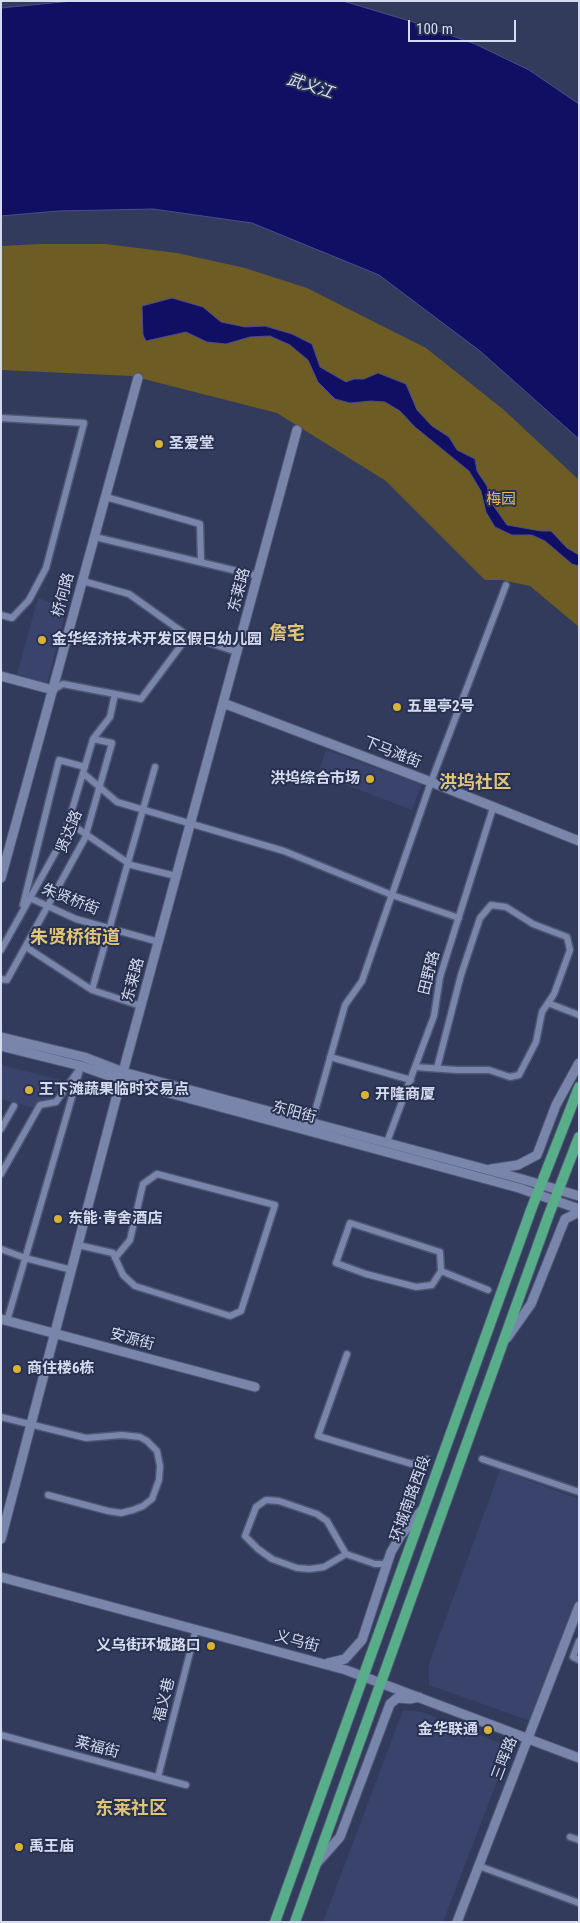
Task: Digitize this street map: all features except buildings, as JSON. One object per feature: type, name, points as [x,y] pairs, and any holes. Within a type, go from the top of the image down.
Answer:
[{"type":"main road","name":"环城南路西段","points":[[275,1922],[539,1190],[579,1088]]},
{"type":"main road","points":[[295,1922],[554,1200],[579,1137]]},
{"type":"street","name":"桥何路","points":[[1,878],[138,378]]},
{"type":"street","points":[[1,418],[84,423],[46,568],[29,600],[12,618],[1,615]]},
{"type":"street","name":"东莱路","points":[[1,1539],[122,1076],[297,430]]},
{"type":"street","points":[[106,496],[200,524],[201,562]]},
{"type":"street","points":[[95,537],[258,576]]},
{"type":"street","points":[[83,581],[129,594],[188,636],[237,652]]},
{"type":"street","points":[[312,1122],[345,1005],[362,981],[431,782],[506,585]]},
{"type":"street","points":[[1,676],[53,690],[63,684],[141,699],[188,636]]},
{"type":"street","points":[[1,950],[64,837],[93,739],[110,717],[115,694]]},
{"type":"street","name":"下马滩街","points":[[223,703],[431,782],[579,841]]},
{"type":"street","name":"贤达路","points":[[1,979],[7,980],[86,833],[112,743],[93,739]]},
{"type":"street","points":[[20,915],[59,760],[84,770],[99,787],[117,802],[284,852],[392,895],[459,918]]},
{"type":"street","points":[[92,990],[155,767]]},
{"type":"street","name":"田野路","points":[[387,1142],[434,1016],[440,977],[493,808]]},
{"type":"street","points":[[68,822],[131,865],[176,876]]},
{"type":"street","name":"朱贤桥街","points":[[30,898],[76,919],[159,942]]},
{"type":"street","points":[[415,1067],[436,1068],[489,1070],[510,1077],[519,1075],[536,1042],[542,1012],[554,994],[570,950],[568,937],[533,924],[506,907],[491,905],[480,918],[461,975],[436,1068]]},
{"type":"street","points":[[26,947],[92,990],[141,1006]]},
{"type":"street","points":[[548,1003],[579,1015]]},
{"type":"street","name":"东阳街","points":[[1,1037],[84,1057],[122,1076],[519,1188],[559,1190],[579,1196]]},
{"type":"street","name":"东阳街","points":[[1,1046],[312,1122],[488,1170],[539,1190],[554,1200],[579,1211]]},
{"type":"street","points":[[330,1057],[411,1080]]},
{"type":"street","points":[[488,1170],[518,1165],[537,1155],[556,1105],[579,1063]]},
{"type":"street","points":[[1,1174],[40,1105],[56,1102],[81,1066]]},
{"type":"street","points":[[4,1320],[81,1066]]},
{"type":"street","points":[[1,1129],[14,1106]]},
{"type":"street","points":[[78,1245],[113,1253],[115,1258],[123,1275],[134,1286],[230,1316],[242,1311],[275,1205],[157,1174],[143,1184],[130,1240],[115,1258]]},
{"type":"street","points":[[501,1347],[531,1304],[565,1219],[579,1211]]},
{"type":"street","points":[[350,1223],[440,1252],[441,1271],[432,1285],[416,1287],[366,1274],[336,1263],[350,1223]]},
{"type":"street","points":[[1,1248],[24,1258],[72,1270]]},
{"type":"street","points":[[441,1271],[488,1290]]},
{"type":"street","name":"安源街","points":[[4,1320],[255,1388]]},
{"type":"street","points":[[347,1354],[318,1436],[412,1464],[427,1458]]},
{"type":"street","points":[[1,1417],[86,1438],[122,1435],[140,1437],[157,1451],[160,1466],[159,1480],[152,1499],[133,1510],[120,1513],[108,1511],[48,1495]]},
{"type":"street","points":[[482,1459],[579,1492]]},
{"type":"street","points":[[346,1554],[324,1567],[297,1568],[272,1559],[245,1536],[256,1506],[266,1500],[279,1501],[317,1514],[327,1521],[346,1554],[375,1564],[384,1564],[390,1556]]},
{"type":"street","points":[[325,1664],[346,1659],[362,1640],[390,1556],[401,1535],[423,1509]]},
{"type":"street","name":"义乌街","points":[[1,1577],[325,1664],[381,1682],[579,1758]]},
{"type":"street","name":"三晖路","points":[[457,1922],[579,1606]]},
{"type":"street","name":"福义巷","points":[[158,1777],[196,1629]]},
{"type":"street","points":[[579,1641],[572,1657],[579,1660]]},
{"type":"street","points":[[315,1865],[340,1837],[390,1704],[397,1698],[410,1699],[420,1697]]},
{"type":"street","name":"莱福街","points":[[1,1735],[186,1785]]},
{"type":"street","points":[[570,1836],[579,1840]]},
{"type":"street","points":[[479,1866],[579,1903]]},
{"type":"shaded area","name":"金华经济技术开发区假日幼儿园","points":[[38,598],[67,607],[47,684],[17,674]]},
{"type":"shaded area","name":"洪坞综合市场","points":[[326,750],[422,784],[412,810],[318,774]]},
{"type":"shaded area","name":"王下滩蔬果临时交易点","points":[[1,1065],[61,1080],[53,1099],[41,1102],[34,1108],[1,1099]]},
{"type":"shaded area","points":[[500,1470],[579,1499],[579,1596],[533,1722],[429,1685],[429,1664]]},
{"type":"shaded area","points":[[403,1710],[422,1712],[502,1744],[508,1753],[443,1922],[323,1922]]},
{"type":"green space","name":"梅园","points":[[106,244],[177,253],[245,268],[307,288],[426,348],[504,410],[579,480],[579,627],[530,586],[502,580],[485,580],[386,481],[277,413],[132,376],[1,370],[1,246]]},
{"type":"water","name":"武义江","points":[[72,1],[343,1],[413,22],[475,44],[529,70],[579,104],[579,439],[480,351],[379,275],[252,223],[153,209],[58,211],[1,216],[1,8]]},
{"type":"water","points":[[172,298],[203,307],[221,322],[245,327],[265,326],[292,334],[312,344],[320,367],[346,382],[354,379],[364,379],[378,373],[406,384],[417,410],[432,426],[449,437],[457,450],[475,459],[477,471],[487,486],[490,501],[507,525],[551,531],[567,548],[579,555],[579,566],[572,564],[545,541],[532,535],[512,535],[495,527],[486,512],[481,491],[469,471],[415,427],[400,411],[385,402],[350,403],[335,399],[318,382],[308,360],[290,345],[270,336],[250,337],[226,344],[207,342],[186,332],[146,341],[143,335],[142,306]]},
{"type":"place","name":"圣爱堂","points":[[159,444]]},
{"type":"place","name":"金华经济技术开发区假日幼儿园","points":[[42,640]]},
{"type":"place","name":"五里亭2号","points":[[397,707]]},
{"type":"place","name":"洪坞综合市场","points":[[370,779]]},
{"type":"place","name":"王下滩蔬果临时交易点","points":[[29,1090]]},
{"type":"place","name":"开隆商厦","points":[[365,1095]]},
{"type":"place","name":"东能·青舍酒店","points":[[58,1219]]},
{"type":"place","name":"商住楼6栋","points":[[17,1369]]},
{"type":"place","name":"义乌街环城路口","points":[[211,1646]]},
{"type":"place","name":"金华联通","points":[[488,1730]]},
{"type":"place","name":"禹王庙","points":[[19,1847]]},
{"type":"district","name":"詹宅","points":[[287,634]]},
{"type":"district","name":"洪坞社区","points":[[475,783]]},
{"type":"district","name":"朱贤桥街道","points":[[75,938]]},
{"type":"district","name":"东莱社区","points":[[131,1809]]}]
